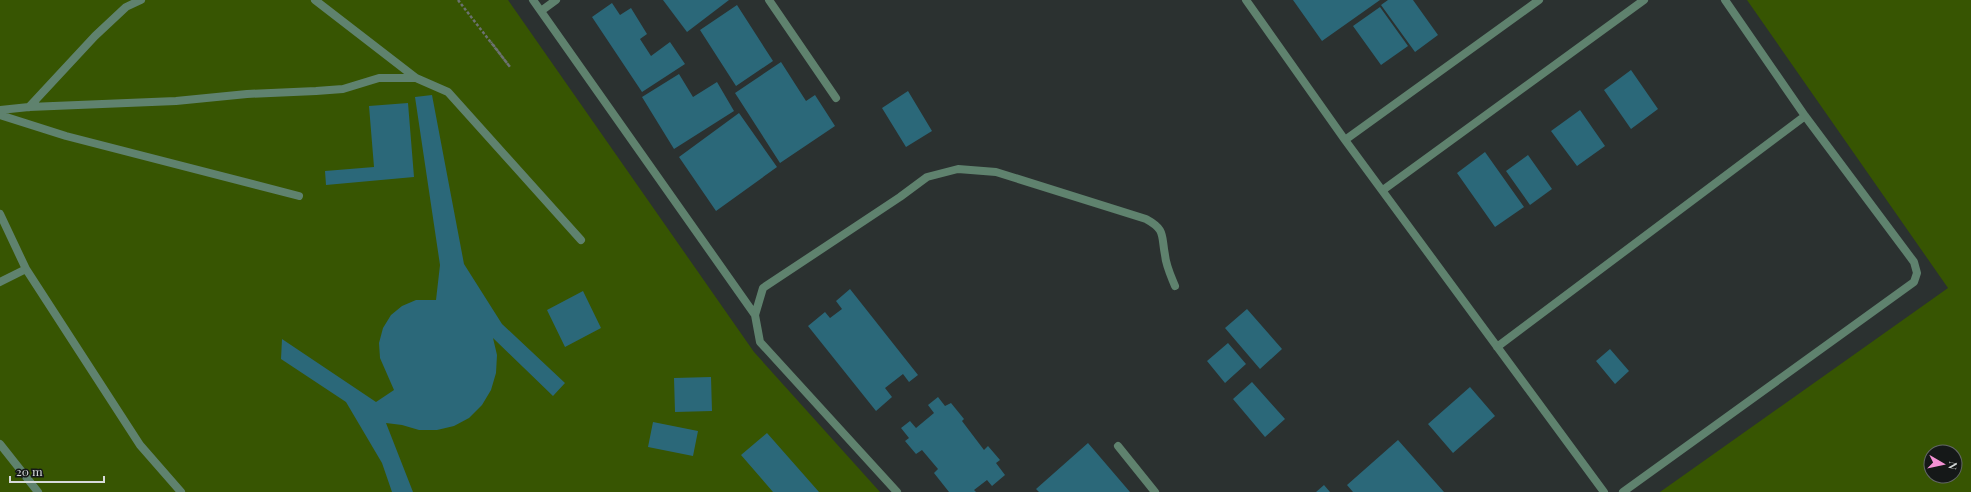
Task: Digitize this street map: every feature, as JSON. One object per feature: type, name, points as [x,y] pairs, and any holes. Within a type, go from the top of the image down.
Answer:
[{"type":"street","points":[[29,107],[95,36],[126,7],[142,0]]},
{"type":"street","points":[[316,0],[416,78],[448,92],[581,240]]},
{"type":"street","points":[[533,0],[754,316],[760,342],[897,492]]},
{"type":"street","points":[[540,11],[556,0]]},
{"type":"street","points":[[769,0],[836,98]]},
{"type":"street","points":[[1246,0],[1345,140],[1604,492]]},
{"type":"street","points":[[1345,140],[1539,0]]},
{"type":"street","points":[[1383,190],[1644,0]]},
{"type":"street","points":[[1624,492],[1914,282],[1917,273],[1914,262],[1805,116],[1725,0]]},
{"type":"street","points":[[0,110],[29,107],[176,101],[247,94],[343,89],[379,78],[416,78]]},
{"type":"street","points":[[0,115],[66,136],[299,196]]},
{"type":"street","points":[[1497,346],[1805,116]]},
{"type":"street","points":[[754,316],[762,288],[900,197],[927,176],[958,169],[996,172],[1146,219],[1156,225],[1163,234],[1165,256],[1175,286]]},
{"type":"street","points":[[0,214],[26,269],[140,445],[181,492]]},
{"type":"street","points":[[0,282],[26,269]]},
{"type":"street","points":[[0,444],[38,492]]},
{"type":"street","points":[[1118,446],[1155,492]]},
{"type":"path","points":[[458,0],[510,67]]},
{"type":"path","points":[[491,42],[500,54]]},
{"type":"green space","points":[[0,0],[508,0],[754,352],[880,492],[0,492]]},
{"type":"green space","points":[[1747,0],[1971,0],[1971,492],[1660,492],[1948,288]]},
{"type":"building","points":[[663,0],[729,0],[687,32]]},
{"type":"building","points":[[1293,0],[1380,0],[1322,41]]},
{"type":"building","points":[[1388,0],[1413,0],[1438,35],[1415,52],[1381,5]]},
{"type":"building","points":[[612,3],[620,15],[631,8],[647,34],[640,39],[651,56],[670,42],[685,64],[642,92],[592,17]]},
{"type":"building","points":[[737,5],[773,61],[736,86],[700,30]]},
{"type":"building","points":[[1380,7],[1408,46],[1381,65],[1353,26]]},
{"type":"building","points":[[781,62],[806,101],[815,95],[835,126],[780,163],[735,93]]},
{"type":"building","points":[[1631,70],[1658,109],[1631,129],[1604,90]]},
{"type":"building","points":[[679,74],[693,97],[717,82],[734,111],[674,149],[642,97]]},
{"type":"building","points":[[908,91],[932,131],[906,147],[882,108]]},
{"type":"building","points":[[432,95],[464,264],[502,324],[565,383],[553,396],[493,338],[497,355],[496,373],[491,390],[482,405],[469,418],[454,426],[437,430],[419,430],[402,425],[386,423],[413,492],[392,492],[382,463],[346,402],[281,359],[282,339],[376,402],[394,390],[380,358],[379,343],[383,328],[391,315],[402,306],[416,300],[436,300],[440,265],[415,97]]},
{"type":"building","points":[[408,103],[414,177],[326,185],[325,171],[374,167],[369,106]]},
{"type":"building","points":[[1580,110],[1605,146],[1577,166],[1551,131]]},
{"type":"building","points":[[739,113],[777,167],[716,211],[679,157]]},
{"type":"building","points":[[1485,152],[1524,207],[1495,227],[1457,173]]},
{"type":"building","points":[[1528,155],[1552,189],[1530,205],[1506,171]]},
{"type":"building","points":[[850,289],[918,375],[909,382],[903,374],[885,388],[892,397],[876,411],[808,326],[825,312],[830,318],[842,309],[836,301]]},
{"type":"building","points":[[583,291],[601,328],[565,347],[547,310]]},
{"type":"building","points":[[1247,309],[1282,349],[1260,369],[1225,328]]},
{"type":"building","points":[[1228,343],[1246,364],[1225,383],[1207,361]]},
{"type":"building","points":[[1610,349],[1629,371],[1615,384],[1596,361]]},
{"type":"building","points":[[711,377],[712,411],[675,412],[674,378]]},
{"type":"building","points":[[1252,382],[1285,419],[1265,437],[1233,399]]},
{"type":"building","points":[[1470,387],[1495,416],[1453,453],[1428,424]]},
{"type":"building","points":[[938,397],[945,406],[951,403],[964,419],[962,421],[984,450],[988,446],[1000,460],[996,463],[1005,475],[992,486],[987,480],[974,490],[976,492],[949,492],[934,473],[938,469],[922,450],[916,454],[905,441],[909,438],[901,428],[910,421],[916,428],[934,413],[928,405]]},
{"type":"building","points":[[653,422],[698,431],[693,456],[648,447]]},
{"type":"building","points":[[767,433],[819,492],[773,492],[741,455]]},
{"type":"building","points":[[1398,440],[1444,492],[1353,492],[1347,485]]},
{"type":"building","points":[[1088,443],[1130,492],[1039,492],[1036,489]]},
{"type":"building","points":[[1324,485],[1330,492],[1316,492]]}]
